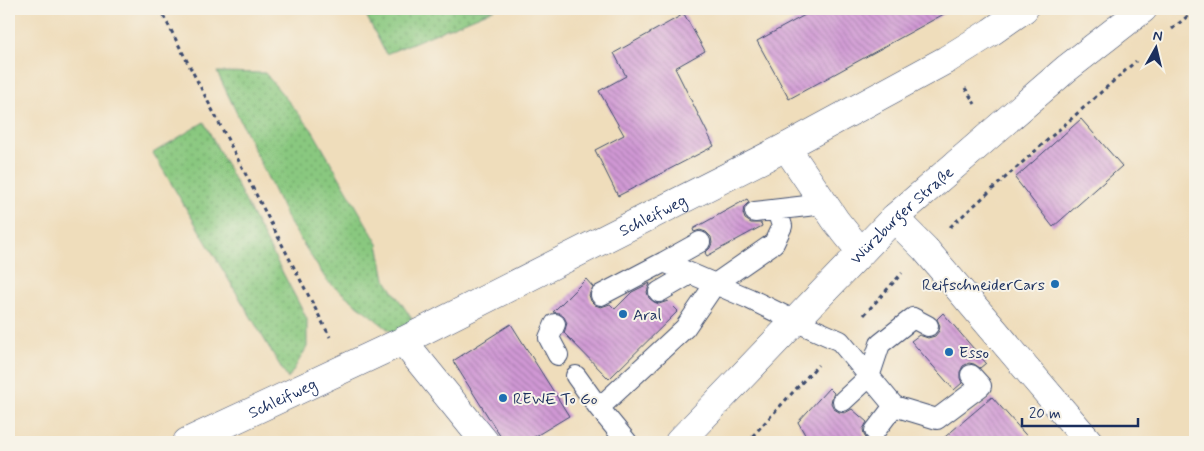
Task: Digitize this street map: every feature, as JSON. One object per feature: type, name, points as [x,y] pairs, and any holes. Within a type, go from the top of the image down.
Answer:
[{"type":"street","points":[[861,252],[824,204],[786,147],[946,60],[1024,9]]},
{"type":"street","name":"Würzburger Straße","points":[[679,442],[894,218],[1066,69],[1143,9]]},
{"type":"street","name":"Schleifweg","points":[[187,442],[403,341],[786,147]]},
{"type":"street","points":[[894,218],[925,248],[1090,442]]},
{"type":"street","points":[[403,341],[485,442]]},
{"type":"lane","points":[[755,212],[824,204]]},
{"type":"lane","points":[[599,408],[685,328],[715,284],[774,243],[782,226],[777,210]]},
{"type":"lane","points":[[601,295],[700,242]]},
{"type":"lane","points":[[664,262],[840,341],[894,406],[936,419],[981,386],[971,376]]},
{"type":"lane","points":[[659,292],[690,274]]},
{"type":"lane","points":[[843,401],[870,377],[880,344],[913,318],[928,326]]},
{"type":"lane","points":[[555,324],[549,338],[558,355]]},
{"type":"lane","points":[[576,376],[626,442]]},
{"type":"lane","points":[[875,431],[894,406]]},
{"type":"path","points":[[160,9],[346,367]]},
{"type":"path","points":[[1167,33],[1195,10]]},
{"type":"path","points":[[748,442],[925,248],[1138,59]]},
{"type":"green space","points":[[363,9],[495,9],[386,54]]},
{"type":"green space","points":[[217,72],[265,73],[312,130],[378,244],[385,279],[414,322],[394,334],[327,281],[288,220]]},
{"type":"green space","points":[[204,122],[307,319],[307,347],[288,379],[153,153]]},
{"type":"building","points":[[816,9],[953,9],[789,99],[757,41]]},
{"type":"building","points":[[684,14],[705,51],[675,68],[714,146],[618,196],[595,150],[624,135],[599,91],[626,76],[614,53]]},
{"type":"building","points":[[1081,119],[1122,166],[1053,227],[1015,178]]},
{"type":"building","points":[[747,199],[749,202],[744,207],[743,213],[745,219],[751,223],[761,223],[762,226],[707,256],[705,253],[712,243],[711,237],[706,232],[700,230],[694,232],[693,229]]},
{"type":"building","points":[[586,279],[593,287],[589,295],[595,305],[601,307],[610,304],[615,309],[632,292],[650,283],[647,292],[649,298],[659,304],[668,301],[678,311],[609,379],[564,333],[567,323],[564,317],[559,313],[553,312]]},
{"type":"building","name":"Esso","points":[[943,313],[986,363],[980,368],[969,363],[963,366],[960,372],[962,383],[954,390],[911,341],[919,335],[928,338],[935,336],[940,326],[937,319]]},
{"type":"building","points":[[511,324],[569,416],[526,442],[504,442],[453,361]]},
{"type":"building","points":[[829,388],[834,393],[831,403],[834,409],[845,413],[852,409],[867,422],[863,429],[864,435],[867,440],[872,442],[809,442],[798,422]]},
{"type":"building","points":[[992,397],[1032,442],[939,442]]},
{"type":"place","name":"ReifschneiderCars","points":[[1055,284]]},
{"type":"place","name":"Aral","points":[[623,314]]},
{"type":"place","name":"Esso","points":[[949,352]]},
{"type":"place","name":"REWE To Go","points":[[503,398]]}]
